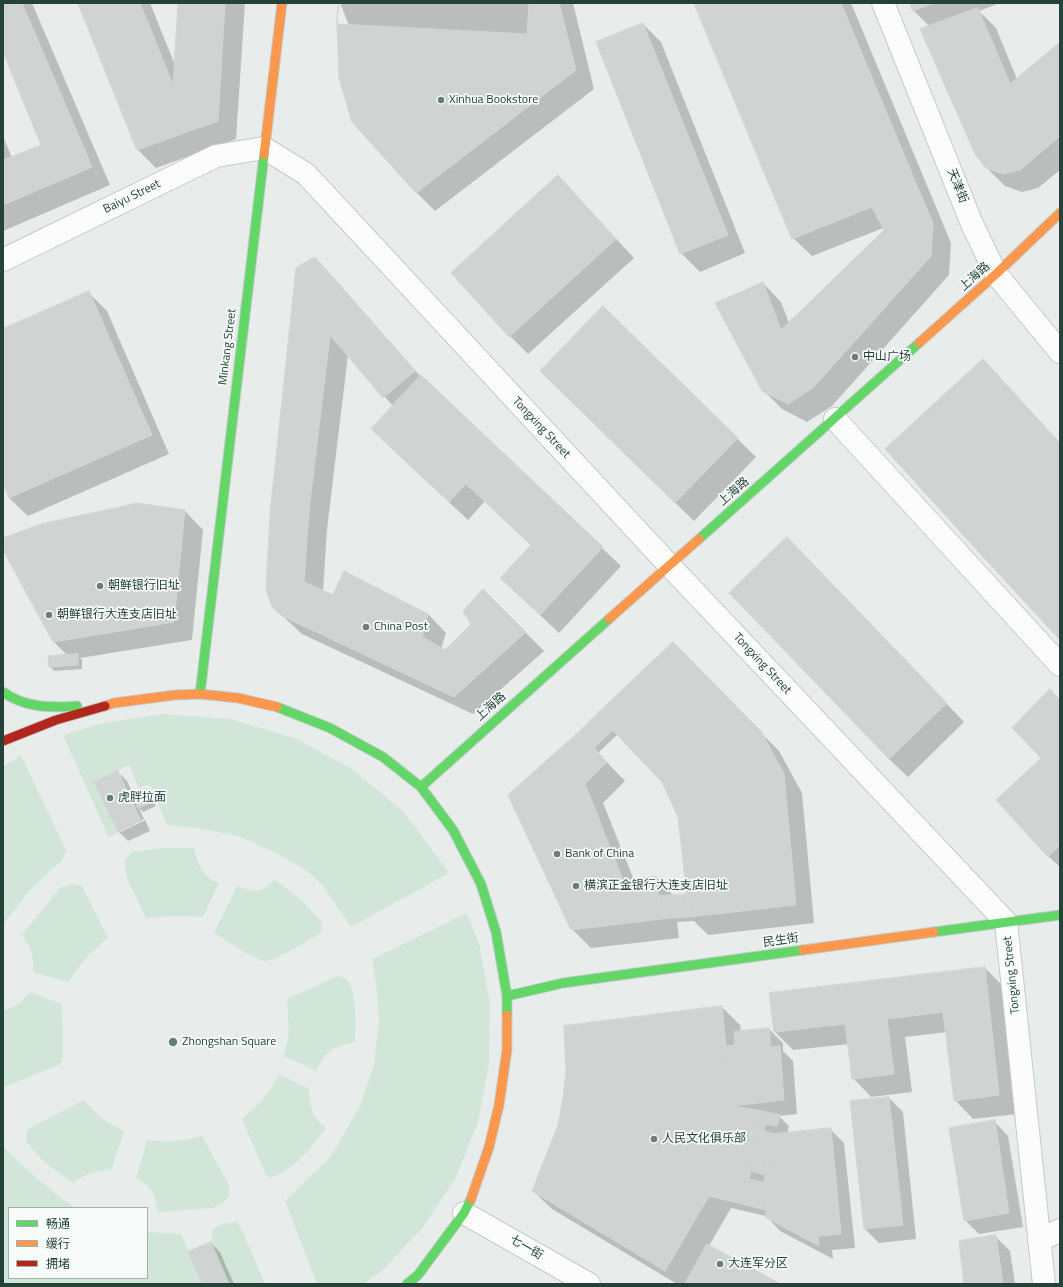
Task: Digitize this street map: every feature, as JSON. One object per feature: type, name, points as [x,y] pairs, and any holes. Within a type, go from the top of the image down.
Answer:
[{"type":"main road","name":"Minkang Street","points":[[200,694],[282,3]]},
{"type":"main road","name":"上海路","points":[[421,787],[835,419],[996,274],[1060,213]]},
{"type":"main road","points":[[3,692],[28,705],[60,707],[114,703],[175,695],[200,694],[238,698],[274,706],[330,728],[383,757],[421,787],[453,830],[481,884],[496,932],[507,996],[507,1050],[499,1105],[486,1155],[474,1192],[464,1213],[418,1275],[407,1284]]},
{"type":"main road","points":[[3,741],[56,720],[114,703]]},
{"type":"main road","name":"民生街","points":[[507,996],[563,983],[1060,915]]},
{"type":"street","name":"天津街","points":[[883,3],[972,224],[996,274],[1060,352]]},
{"type":"street","name":"Baiyu Street","points":[[3,260],[216,156],[264,148]]},
{"type":"street","name":"Tongxing Street","points":[[264,148],[306,174],[669,565],[1006,922],[1044,1284]]},
{"type":"street","points":[[835,419],[1060,665]]},
{"type":"street","name":"七一街","points":[[464,1213],[589,1284]]},
{"type":"street","points":[[1039,1241],[1060,1230]]},
{"type":"green space","points":[[162,714],[230,719],[297,739],[352,769],[405,813],[449,873],[351,927],[321,883],[301,867],[272,851],[238,836],[197,828],[167,825],[150,784],[139,788],[129,765],[94,782],[118,832],[109,838],[63,735],[99,724]]},
{"type":"green space","points":[[21,755],[66,850],[63,859],[28,892],[3,925],[3,767]]},
{"type":"green space","points":[[162,848],[194,848],[199,865],[208,877],[219,883],[203,917],[174,916],[146,918],[127,879],[124,861],[132,852]]},
{"type":"green space","points":[[274,879],[300,899],[322,922],[321,933],[285,953],[266,961],[248,954],[214,933],[237,886],[248,890],[257,890],[266,887]]},
{"type":"green space","points":[[72,884],[82,886],[108,938],[86,958],[69,982],[33,972],[31,952],[22,935],[60,888]]},
{"type":"green space","points":[[467,913],[480,947],[490,1005],[489,1064],[478,1122],[456,1177],[424,1226],[384,1269],[364,1284],[317,1284],[285,1201],[331,1156],[360,1106],[374,1065],[379,1021],[376,983],[372,959]]},
{"type":"green space","points":[[338,976],[349,982],[353,994],[355,1011],[355,1042],[331,1050],[316,1071],[284,1056],[289,1032],[287,999]]},
{"type":"green space","points":[[30,992],[62,1004],[63,1056],[61,1063],[3,1086],[3,1011],[18,1004]]},
{"type":"green space","points":[[279,1074],[309,1089],[312,1111],[317,1119],[326,1128],[301,1158],[287,1170],[270,1178],[265,1173],[242,1119],[263,1099]]},
{"type":"green space","points":[[84,1100],[102,1118],[124,1131],[111,1170],[91,1173],[73,1183],[42,1160],[27,1143],[26,1134],[30,1128]]},
{"type":"green space","points":[[202,1136],[229,1185],[229,1196],[223,1203],[213,1208],[158,1212],[153,1192],[147,1185],[136,1178],[147,1140],[175,1141]]},
{"type":"green space","points":[[3,1148],[6,1149],[48,1188],[74,1207],[8,1207],[8,1279],[148,1279],[148,1232],[181,1234],[202,1284],[3,1284]]},
{"type":"green space","points":[[237,1222],[242,1230],[265,1284],[229,1284],[211,1242],[213,1229],[222,1224]]},
{"type":"building","points":[[3,3],[22,3],[92,167],[3,205],[3,160],[41,145],[3,52]]},
{"type":"building","points":[[78,3],[140,3],[173,85],[178,3],[225,3],[218,121],[137,150]]},
{"type":"building","name":"Xinhua Bookstore","points":[[339,3],[559,3],[576,70],[416,193],[352,122],[339,78],[337,24]]},
{"type":"building","points":[[339,3],[529,3],[527,34],[337,24]]},
{"type":"building","points":[[694,3],[841,3],[917,186],[872,207],[792,239]]},
{"type":"building","points":[[910,3],[934,3],[913,11]]},
{"type":"building","points":[[978,8],[1010,84],[1060,42],[1060,136],[1020,170],[1003,174],[986,168],[976,156],[920,29]]},
{"type":"building","points":[[643,23],[728,235],[680,254],[596,42]]},
{"type":"building","points":[[558,175],[616,239],[509,337],[451,273]]},
{"type":"building","points":[[917,186],[933,223],[931,256],[813,388],[788,404],[762,391],[715,303],[763,282],[781,330],[884,230],[872,207]]},
{"type":"building","points":[[315,257],[415,371],[383,398],[330,335],[309,510],[271,504],[296,268]]},
{"type":"building","points":[[89,291],[152,435],[9,498],[3,485],[3,329]]},
{"type":"building","points":[[603,306],[738,438],[675,503],[540,371]]},
{"type":"building","points":[[983,359],[1060,443],[1060,490],[985,559],[885,449]]},
{"type":"building","points":[[421,375],[603,547],[540,615],[500,578],[531,545],[466,484],[449,502],[371,429]]},
{"type":"building","points":[[1060,490],[1060,640],[985,559]]},
{"type":"building","name":"朝鲜银行旧址","points":[[138,503],[185,510],[174,622],[53,642],[3,550],[3,538],[41,524]]},
{"type":"building","points":[[271,504],[309,510],[304,582],[333,595],[344,571],[428,614],[422,637],[445,650],[471,624],[463,611],[483,589],[526,632],[454,697],[282,616],[272,607],[266,590]]},
{"type":"building","points":[[787,537],[947,703],[889,759],[729,593]]},
{"type":"building","points":[[673,642],[761,731],[784,774],[796,905],[689,917],[678,817],[662,782],[597,714]]},
{"type":"building","points":[[78,654],[78,665],[49,667],[48,656]]},
{"type":"building","points":[[1050,689],[1060,700],[1060,845],[1048,857],[996,800],[1041,758],[1012,728]]},
{"type":"building","points":[[597,714],[613,730],[594,748],[579,732]]},
{"type":"building","points":[[579,732],[607,762],[585,784],[623,880],[656,876],[661,919],[571,930],[508,795]]},
{"type":"building","points":[[118,771],[141,821],[118,832],[94,782]]},
{"type":"building","points":[[146,789],[152,802],[138,808],[132,796]]},
{"type":"building","points":[[687,894],[689,917],[661,919],[659,896]]},
{"type":"building","points":[[985,967],[999,1095],[954,1101],[943,1012],[887,1019],[894,1074],[852,1079],[845,1024],[774,1032],[769,993]]},
{"type":"building","name":"人民文化俱乐部","points":[[722,1006],[732,1106],[762,1111],[745,1190],[716,1184],[665,1271],[532,1191],[558,1125],[566,1070],[564,1026]]},
{"type":"building","points":[[769,1028],[771,1047],[780,1046],[784,1100],[732,1106],[726,1046],[735,1045],[734,1032]]},
{"type":"building","points":[[889,1097],[903,1225],[864,1229],[850,1101]]},
{"type":"building","points":[[762,1111],[780,1115],[777,1126],[765,1124],[764,1131],[775,1134],[765,1175],[751,1171],[749,1179],[772,1184],[766,1210],[709,1196],[716,1184],[745,1190]]},
{"type":"building","points":[[995,1120],[1009,1213],[964,1221],[949,1128]]},
{"type":"building","points":[[831,1128],[841,1234],[818,1236],[819,1246],[765,1217],[772,1184],[764,1182],[775,1134]]},
{"type":"building","points":[[996,1235],[1003,1284],[964,1284],[959,1241]]},
{"type":"building","points":[[211,1242],[229,1284],[202,1284],[188,1252]]},
{"type":"building","name":"大连军分区","points":[[707,1244],[781,1284],[685,1284]]},
{"type":"traffic: fast","points":[[200,694],[264,155]]},
{"type":"traffic: fast","points":[[699,539],[919,343]]},
{"type":"traffic: fast","points":[[421,787],[609,619]]},
{"type":"traffic: fast","points":[[3,692],[20,701],[38,706],[77,706]]},
{"type":"traffic: fast","points":[[277,707],[330,728],[383,757],[421,787],[453,830],[481,884],[496,932],[507,996],[507,1015]]},
{"type":"traffic: fast","points":[[934,932],[1060,915]]},
{"type":"traffic: fast","points":[[507,996],[563,983],[803,950]]},
{"type":"traffic: fast","points":[[407,1284],[418,1275],[464,1213],[471,1199]]},
{"type":"traffic: slow","points":[[264,155],[282,3]]},
{"type":"traffic: slow","points":[[919,343],[996,274],[1060,213]]},
{"type":"traffic: slow","points":[[609,619],[699,539]]},
{"type":"traffic: slow","points":[[105,706],[114,703],[175,695],[200,694],[238,698],[277,707]]},
{"type":"traffic: slow","points":[[803,950],[934,932]]},
{"type":"traffic: slow","points":[[471,1199],[489,1147],[499,1105],[507,1050],[507,1015]]},
{"type":"traffic: jam","points":[[3,741],[56,720],[105,706]]},
{"type":"place","name":"Xinhua Bookstore","points":[[441,100]]},
{"type":"place","name":"中山广场","points":[[855,357]]},
{"type":"place","name":"朝鲜银行旧址","points":[[100,586]]},
{"type":"place","name":"朝鲜银行大连支店旧址","points":[[49,615]]},
{"type":"place","name":"China Post","points":[[366,627]]},
{"type":"place","name":"虎胖拉面","points":[[110,798]]},
{"type":"place","name":"Bank of China","points":[[557,854]]},
{"type":"place","name":"横滨正金银行大连支店旧址","points":[[576,886]]},
{"type":"place","name":"Zhongshan Square","points":[[173,1042]]},
{"type":"place","name":"人民文化俱乐部","points":[[654,1139]]},
{"type":"place","name":"大连军分区","points":[[720,1264]]}]
